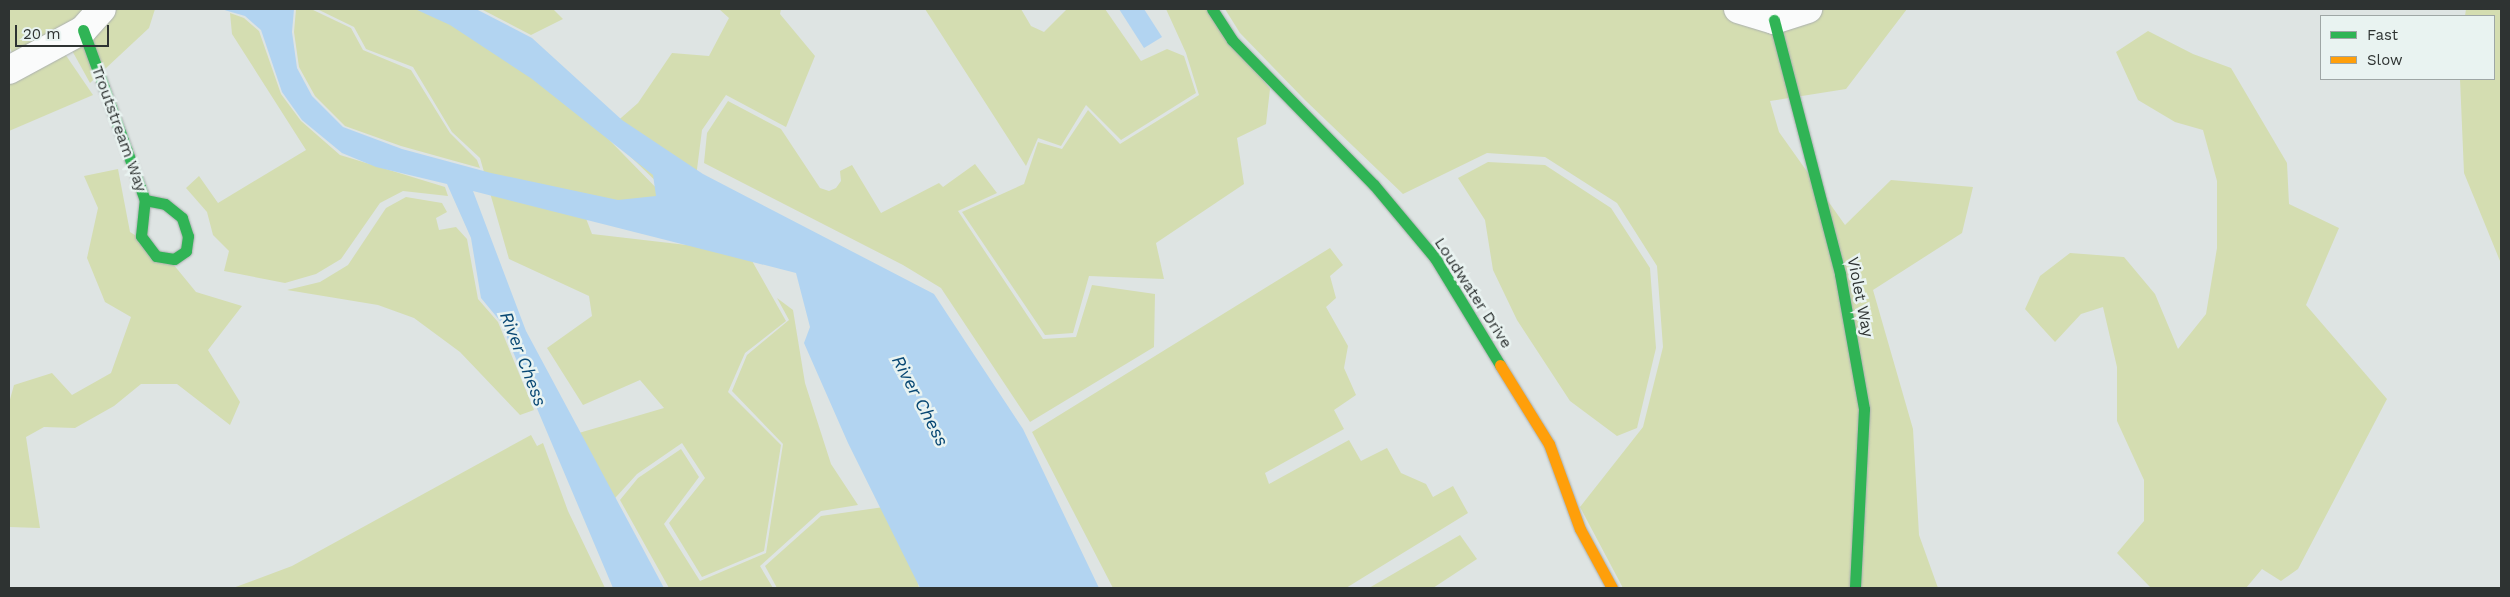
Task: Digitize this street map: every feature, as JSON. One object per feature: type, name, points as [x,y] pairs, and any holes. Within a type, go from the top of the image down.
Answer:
[{"type":"street","points":[[9,70],[84,30],[102,9]]},
{"type":"street","name":"Loudwater Drive","points":[[1212,9],[1232,40],[1374,185],[1435,258],[1549,444],[1580,529],[1612,588]]},
{"type":"street","points":[[1738,9],[1774,20],[1808,9]]},
{"type":"street","name":"Violet Way","points":[[1774,20],[1840,274],[1864,409],[1855,588]]},
{"type":"street","name":"Troutstream Way","points":[[84,30],[146,200],[141,236],[156,256],[174,258],[186,251],[188,236],[182,218],[165,204],[146,200]]},
{"type":"green space","points":[[9,9],[155,9],[149,28],[90,83],[59,27],[12,53],[9,45]]},
{"type":"green space","points":[[296,9],[311,9],[351,28],[363,50],[411,70],[450,133],[477,160],[480,168],[401,146],[345,126],[315,96],[299,67],[294,32]]},
{"type":"green space","points":[[317,9],[428,9],[579,109],[669,201],[580,203],[592,234],[747,252],[786,321],[745,353],[728,392],[781,445],[764,551],[702,577],[669,523],[705,478],[682,443],[637,474],[606,508],[572,435],[664,408],[640,380],[583,405],[547,348],[592,316],[589,296],[509,259],[480,158],[452,132],[413,67],[366,49],[354,27]]},
{"type":"green space","points":[[481,9],[553,9],[563,19],[531,35]]},
{"type":"green space","points":[[719,9],[781,9],[780,14],[815,56],[786,127],[726,95],[702,130],[695,185],[665,190],[605,132],[638,103],[672,53],[709,56],[729,18]]},
{"type":"green space","points":[[925,9],[1021,9],[1031,26],[1044,32],[1067,9],[1105,9],[1141,61],[1167,49],[1184,56],[1196,93],[1121,140],[1086,105],[1061,146],[1038,138],[1026,166]]},
{"type":"green space","points":[[1166,9],[1207,9],[1270,89],[1266,124],[1237,138],[1244,184],[1156,243],[1164,279],[1089,276],[1073,333],[1045,335],[962,212],[1024,184],[1038,142],[1062,149],[1088,110],[1120,144],[1199,95],[1186,53]]},
{"type":"green space","points":[[1225,9],[1907,9],[1846,89],[1770,101],[1779,132],[1845,225],[1891,180],[1973,187],[1962,233],[1873,290],[1913,429],[1919,535],[1938,588],[1623,588],[1580,507],[1643,427],[1663,347],[1657,266],[1617,203],[1545,157],[1487,153],[1403,194],[1305,100],[1240,33]]},
{"type":"green space","points":[[2466,9],[2501,9],[2500,261],[2464,173],[2460,80],[2495,80],[2495,15],[2465,15]]},
{"type":"green space","points":[[230,13],[244,18],[259,31],[281,94],[301,121],[340,155],[445,187],[448,196],[403,191],[380,203],[341,259],[316,274],[285,283],[224,271],[229,251],[213,235],[207,212],[186,188],[199,176],[218,203],[306,150],[232,34]]},
{"type":"green space","points":[[2148,31],[2193,54],[2231,68],[2287,163],[2289,204],[2339,228],[2306,305],[2387,399],[2298,569],[2281,581],[2262,569],[2246,588],[2151,588],[2117,553],[2144,521],[2144,480],[2117,421],[2117,367],[2103,307],[2081,314],[2055,342],[2025,309],[2040,276],[2070,253],[2124,257],[2155,294],[2178,349],[2206,314],[2217,248],[2217,181],[2203,130],[2175,122],[2138,100],[2116,52]]},
{"type":"green space","points":[[65,54],[93,95],[9,131],[9,82]]},
{"type":"green space","points":[[728,101],[781,129],[820,188],[829,191],[836,188],[841,181],[840,171],[852,165],[881,213],[939,183],[943,187],[975,164],[997,193],[958,211],[1043,339],[1076,337],[1092,285],[1155,294],[1154,347],[1030,422],[941,288],[903,265],[704,163],[707,133]]},
{"type":"green space","points":[[1488,162],[1545,165],[1611,208],[1650,268],[1656,348],[1637,428],[1617,436],[1570,401],[1517,320],[1493,270],[1485,220],[1458,178]]},
{"type":"green space","points":[[118,169],[130,232],[164,253],[196,292],[242,306],[208,350],[240,402],[230,425],[177,384],[141,384],[114,406],[75,428],[44,427],[26,437],[40,528],[9,527],[9,403],[14,385],[52,373],[72,395],[111,373],[131,317],[105,302],[87,258],[98,208],[84,176]]},
{"type":"green space","points":[[406,197],[442,203],[447,212],[436,218],[439,230],[456,227],[467,239],[478,299],[498,322],[534,410],[520,415],[460,352],[414,318],[378,305],[287,290],[320,282],[348,265],[386,208]]},
{"type":"green space","points":[[1330,248],[1343,265],[1330,276],[1336,298],[1326,307],[1348,346],[1344,368],[1356,395],[1334,410],[1344,429],[1265,473],[1269,484],[1349,440],[1361,461],[1387,448],[1401,473],[1426,484],[1433,497],[1453,486],[1468,513],[1346,588],[1113,588],[1032,432]]},
{"type":"green space","points":[[777,298],[793,310],[805,383],[831,464],[858,505],[821,511],[760,566],[773,588],[669,588],[620,500],[638,478],[681,449],[699,477],[664,524],[700,581],[766,553],[783,444],[732,391],[747,355],[789,320]]},
{"type":"green space","points":[[531,435],[537,446],[543,443],[568,511],[605,588],[233,588],[292,566]]},
{"type":"green space","points":[[898,505],[919,588],[777,588],[765,566],[821,516]]},
{"type":"green space","points":[[1460,535],[1477,559],[1433,588],[1369,588]]},
{"type":"water","name":"River Chess","points":[[221,9],[294,9],[292,32],[297,68],[312,96],[343,127],[402,149],[491,173],[618,200],[656,196],[653,175],[532,79],[450,25],[415,9],[476,9],[532,38],[622,120],[703,174],[934,294],[1023,429],[1099,588],[920,588],[848,443],[804,343],[810,327],[796,273],[473,191],[526,331],[664,588],[613,588],[500,321],[481,298],[471,238],[447,184],[376,167],[342,153],[302,120],[282,92],[261,30],[245,16]]},
{"type":"water","points":[[1119,9],[1144,9],[1162,37],[1144,48]]},
{"type":"traffic: fast","points":[[1212,9],[1232,40],[1374,185],[1435,258],[1500,365]]},
{"type":"traffic: fast","points":[[1774,20],[1840,274],[1864,409],[1855,588]]},
{"type":"traffic: fast","points":[[83,30],[145,200],[165,204],[182,218],[188,236],[186,251],[174,259],[156,256],[141,236],[145,200]]},
{"type":"traffic: slow","points":[[1500,365],[1549,444],[1580,529],[1612,588]]}]
